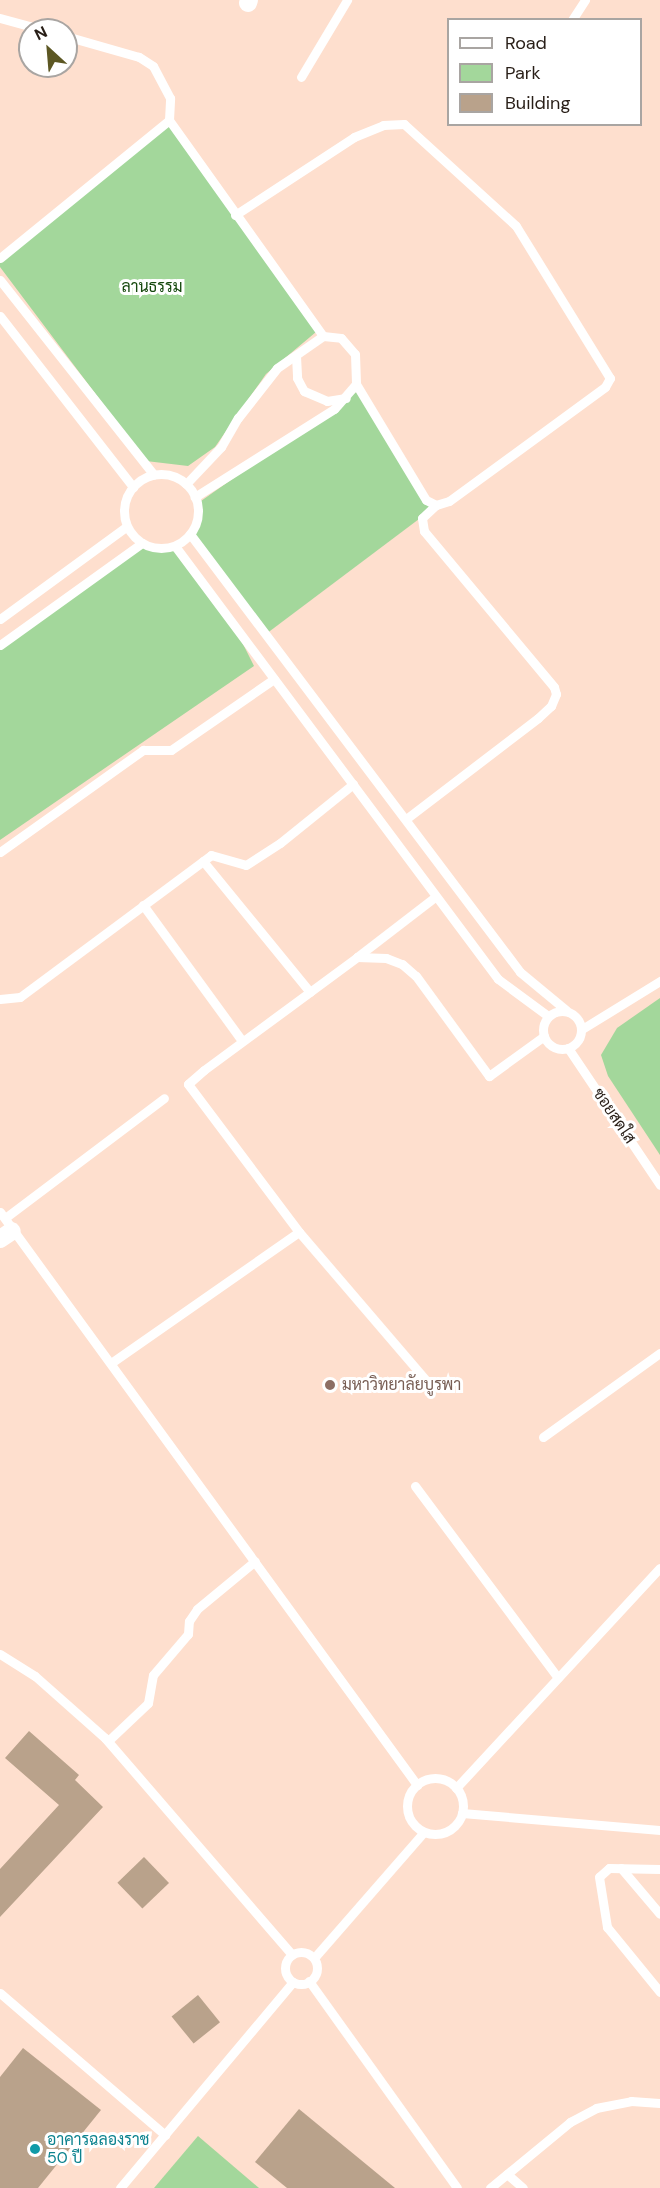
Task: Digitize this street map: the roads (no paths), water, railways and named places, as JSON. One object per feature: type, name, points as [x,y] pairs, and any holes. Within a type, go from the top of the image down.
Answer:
[{"type":"lane","points":[[301,77],[347,0]]},
{"type":"lane","points":[[573,18],[585,0]]},
{"type":"lane","points":[[0,18],[18,23]]},
{"type":"lane","points":[[78,39],[139,57],[153,66],[170,98],[169,120],[235,216],[323,336]]},
{"type":"lane","points":[[0,258],[169,120]]},
{"type":"lane","points":[[235,216],[354,137],[383,125],[404,124],[516,226],[610,378],[605,387],[467,488],[436,505],[422,518],[424,531],[554,687],[556,694],[551,705],[538,718],[405,819]]},
{"type":"lane","points":[[0,280],[154,475]]},
{"type":"lane","points":[[0,316],[133,487]]},
{"type":"lane","points":[[186,484],[221,447],[238,418],[277,368],[323,336],[341,338],[355,354],[356,384],[426,500],[436,505]]},
{"type":"lane","points":[[296,356],[297,378],[304,391],[327,400],[346,398]]},
{"type":"lane","points":[[195,497],[346,398],[356,384]]},
{"type":"lane","points":[[165,474],[186,484],[195,497],[198,517],[190,534],[175,546],[153,548],[142,543],[127,526],[124,506],[133,487],[154,475],[165,474]]},
{"type":"lane","points":[[0,619],[127,526]]},
{"type":"lane","points":[[190,534],[520,972],[577,1017],[582,1029]]},
{"type":"lane","points":[[0,645],[142,543]]},
{"type":"lane","points":[[175,546],[498,979],[548,1016]]},
{"type":"lane","points":[[0,852],[143,750],[171,750],[274,679]]},
{"type":"lane","points":[[0,999],[20,997],[211,855],[246,865],[280,843],[352,784]]},
{"type":"lane","points":[[203,861],[310,992]]},
{"type":"lane","points":[[426,1380],[300,1232],[188,1084],[435,897]]},
{"type":"lane","points":[[143,905],[242,1041]]},
{"type":"lane","points":[[357,957],[386,958],[402,964],[416,976],[489,1076],[544,1036],[548,1016]]},
{"type":"lane","points":[[568,1048],[578,1041],[582,1029],[660,981]]},
{"type":"lane","points":[[548,1016],[566,1010]]},
{"type":"lane","name":"ซอยสดใส","points":[[544,1036],[556,1048],[568,1048],[660,1185]]},
{"type":"lane","points":[[164,1098],[4,1225],[111,1364],[417,1785]]},
{"type":"lane","points":[[111,1364],[300,1232]]},
{"type":"lane","points":[[543,1437],[660,1353]]},
{"type":"lane","points":[[415,1486],[558,1678]]},
{"type":"lane","points":[[108,1741],[148,1703],[153,1675],[188,1634],[189,1621],[197,1610],[255,1561]]},
{"type":"lane","points":[[456,1788],[660,1568]]},
{"type":"lane","points":[[0,1654],[35,1676],[108,1741],[292,1954]]},
{"type":"lane","points":[[120,2188],[293,1982],[309,1981],[316,1972],[314,1958],[424,1832],[446,1832],[455,1827],[462,1814],[462,1798],[456,1788],[442,1779],[417,1785],[407,1802],[408,1812],[424,1832]]},
{"type":"lane","points":[[462,1814],[660,1830]]},
{"type":"lane","points":[[660,1869],[609,1868],[599,1876],[607,1927],[660,1992]]},
{"type":"lane","points":[[621,1868],[660,1914]]},
{"type":"lane","points":[[292,1954],[304,1952],[314,1958]]},
{"type":"lane","points":[[292,1954],[285,1968],[293,1982]]},
{"type":"lane","points":[[309,1981],[457,2188]]},
{"type":"lane","points":[[0,1992],[165,2135]]},
{"type":"lane","points":[[490,2188],[570,2122],[596,2108],[632,2101],[660,2103]]},
{"type":"lane","points":[[507,2174],[523,2188]]},
{"type":"place","name":"มหาวิทยาลัยบูรพา","points":[[330,1385]]},
{"type":"place","name":"อาคารฉลองราช 50 ปี","points":[[35,2149]]},
{"type":"park label","name":"ลานธรรม","points":[[152,287]]}]
